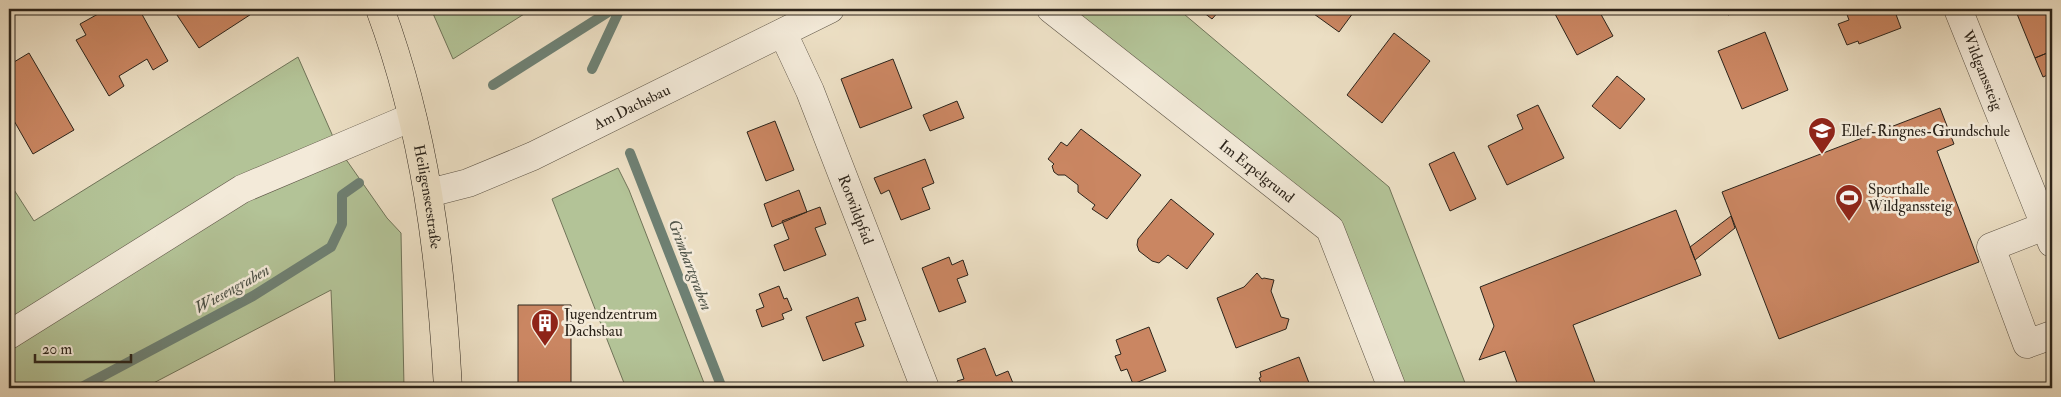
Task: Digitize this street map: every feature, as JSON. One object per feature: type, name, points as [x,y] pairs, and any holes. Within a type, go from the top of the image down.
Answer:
[{"type":"main road","name":"Heiligenseestraße","points":[[380,9],[390,36],[421,150],[429,193],[440,280],[448,388]]},
{"type":"street","name":"Am Dachsbau","points":[[429,193],[468,183],[534,156],[830,9]]},
{"type":"street","name":"Im Erpelgrund","points":[[1051,9],[1330,229],[1392,388]]},
{"type":"street","name":"Wildganssteig","points":[[1958,9],[2049,234]]},
{"type":"street","name":"Rotwildpfad","points":[[783,33],[810,91],[925,388]]},
{"type":"street","points":[[9,335],[242,190],[412,117]]},
{"type":"street","points":[[2049,234],[1991,247],[2028,344],[2052,335]]},
{"type":"green space","points":[[431,9],[532,9],[453,59]]},
{"type":"green space","points":[[1070,9],[1178,9],[1389,187],[1467,388],[1403,388],[1356,267]]},
{"type":"green space","points":[[298,57],[338,148],[387,218],[401,233],[404,388],[335,388],[331,290],[144,388],[9,388],[9,182],[34,221]]},
{"type":"green space","points":[[618,168],[629,190],[706,388],[626,388],[552,199]]},
{"type":"building","points":[[107,9],[125,9],[127,11],[139,9],[168,61],[153,70],[147,59],[119,76],[124,86],[109,96],[76,40],[86,35],[80,24]]},
{"type":"building","points":[[173,9],[259,9],[199,48]]},
{"type":"building","points":[[1199,9],[1221,9],[1212,19]]},
{"type":"building","points":[[1307,9],[1356,9],[1339,32]]},
{"type":"building","points":[[1566,9],[1598,9],[1613,36],[1577,55],[1555,14]]},
{"type":"building","points":[[1726,9],[1744,9],[1728,15]]},
{"type":"building","points":[[1845,9],[1894,9],[1901,28],[1859,44],[1858,41],[1847,45],[1838,24],[1849,20]]},
{"type":"building","points":[[2015,9],[2052,9],[2052,51],[2035,58]]},
{"type":"building","points":[[1765,32],[1788,90],[1742,109],[1718,51]]},
{"type":"building","points":[[1394,33],[1430,61],[1382,123],[1347,95]]},
{"type":"building","points":[[2052,51],[2052,73],[2043,77],[2035,58]]},
{"type":"building","points":[[29,53],[74,130],[33,154],[9,112],[9,65]]},
{"type":"building","points":[[893,59],[912,108],[860,128],[841,79]]},
{"type":"building","points":[[1617,76],[1645,99],[1620,129],[1592,106]]},
{"type":"building","points":[[957,101],[964,118],[930,131],[923,115]]},
{"type":"building","points":[[1538,105],[1564,158],[1507,185],[1488,146],[1523,129],[1517,115]]},
{"type":"building","name":"Sporthalle Wildganssteig","points":[[1940,108],[1954,144],[1937,151],[1979,262],[1779,339],[1722,192]]},
{"type":"building","points":[[775,121],[794,170],[766,181],[747,132]]},
{"type":"building","points":[[1081,129],[1141,175],[1107,219],[1092,209],[1095,205],[1078,192],[1078,185],[1065,175],[1058,175],[1054,172],[1052,166],[1054,164],[1048,159],[1061,142],[1067,146]]},
{"type":"building","points":[[1454,152],[1476,199],[1450,211],[1429,164]]},
{"type":"building","points":[[925,159],[934,183],[922,188],[930,209],[901,220],[889,190],[881,194],[874,178]]},
{"type":"building","points":[[799,190],[807,212],[772,227],[764,204]]},
{"type":"building","points":[[1171,199],[1214,234],[1187,269],[1168,255],[1159,263],[1152,261],[1139,251],[1137,245],[1138,239]]},
{"type":"building","points":[[820,207],[826,224],[815,228],[826,255],[784,271],[774,245],[789,239],[782,221]]},
{"type":"building","points":[[1676,210],[1701,275],[1573,325],[1597,388],[1519,388],[1505,351],[1479,360],[1494,326],[1480,287]]},
{"type":"building","points":[[1731,216],[1735,228],[1695,260],[1690,247]]},
{"type":"building","points":[[949,257],[952,265],[963,260],[968,275],[957,279],[966,302],[939,312],[922,268]]},
{"type":"building","points":[[1257,273],[1262,279],[1274,280],[1271,291],[1281,317],[1289,319],[1286,329],[1236,348],[1217,298],[1244,287]]},
{"type":"building","points":[[779,286],[784,299],[787,298],[792,310],[782,314],[784,319],[762,327],[756,310],[764,307],[759,294]]},
{"type":"building","points":[[858,297],[866,320],[855,323],[864,346],[823,361],[806,317]]},
{"type":"building","name":"Jugendzentrum Dachsbau","points":[[518,305],[571,305],[571,388],[518,388]]},
{"type":"building","points":[[1149,327],[1166,371],[1133,384],[1127,369],[1121,371],[1115,356],[1121,354],[1116,340]]},
{"type":"building","points":[[985,348],[996,376],[1008,371],[1015,388],[960,388],[957,381],[964,379],[957,359]]},
{"type":"building","points":[[1299,357],[1311,388],[1263,388],[1259,378],[1261,377],[1260,372]]},
{"type":"waterway","name":"Wiesengraben","points":[[493,85],[613,9]]},
{"type":"waterway","name":"Grimbartgraben","points":[[592,69],[620,9]]},
{"type":"waterway","name":"Grimbartgraben","points":[[630,153],[722,388]]},
{"type":"waterway","name":"Wiesengraben","points":[[80,388],[253,296],[331,247],[342,224],[342,195],[359,183]]},
{"type":"place","name":"Ellef-Ringnes-Grundschule","points":[[1822,155]]},
{"type":"place","name":"Sporthalle Wildganssteig","points":[[1849,222]]},
{"type":"place","name":"Jugendzentrum Dachsbau","points":[[545,347]]}]
